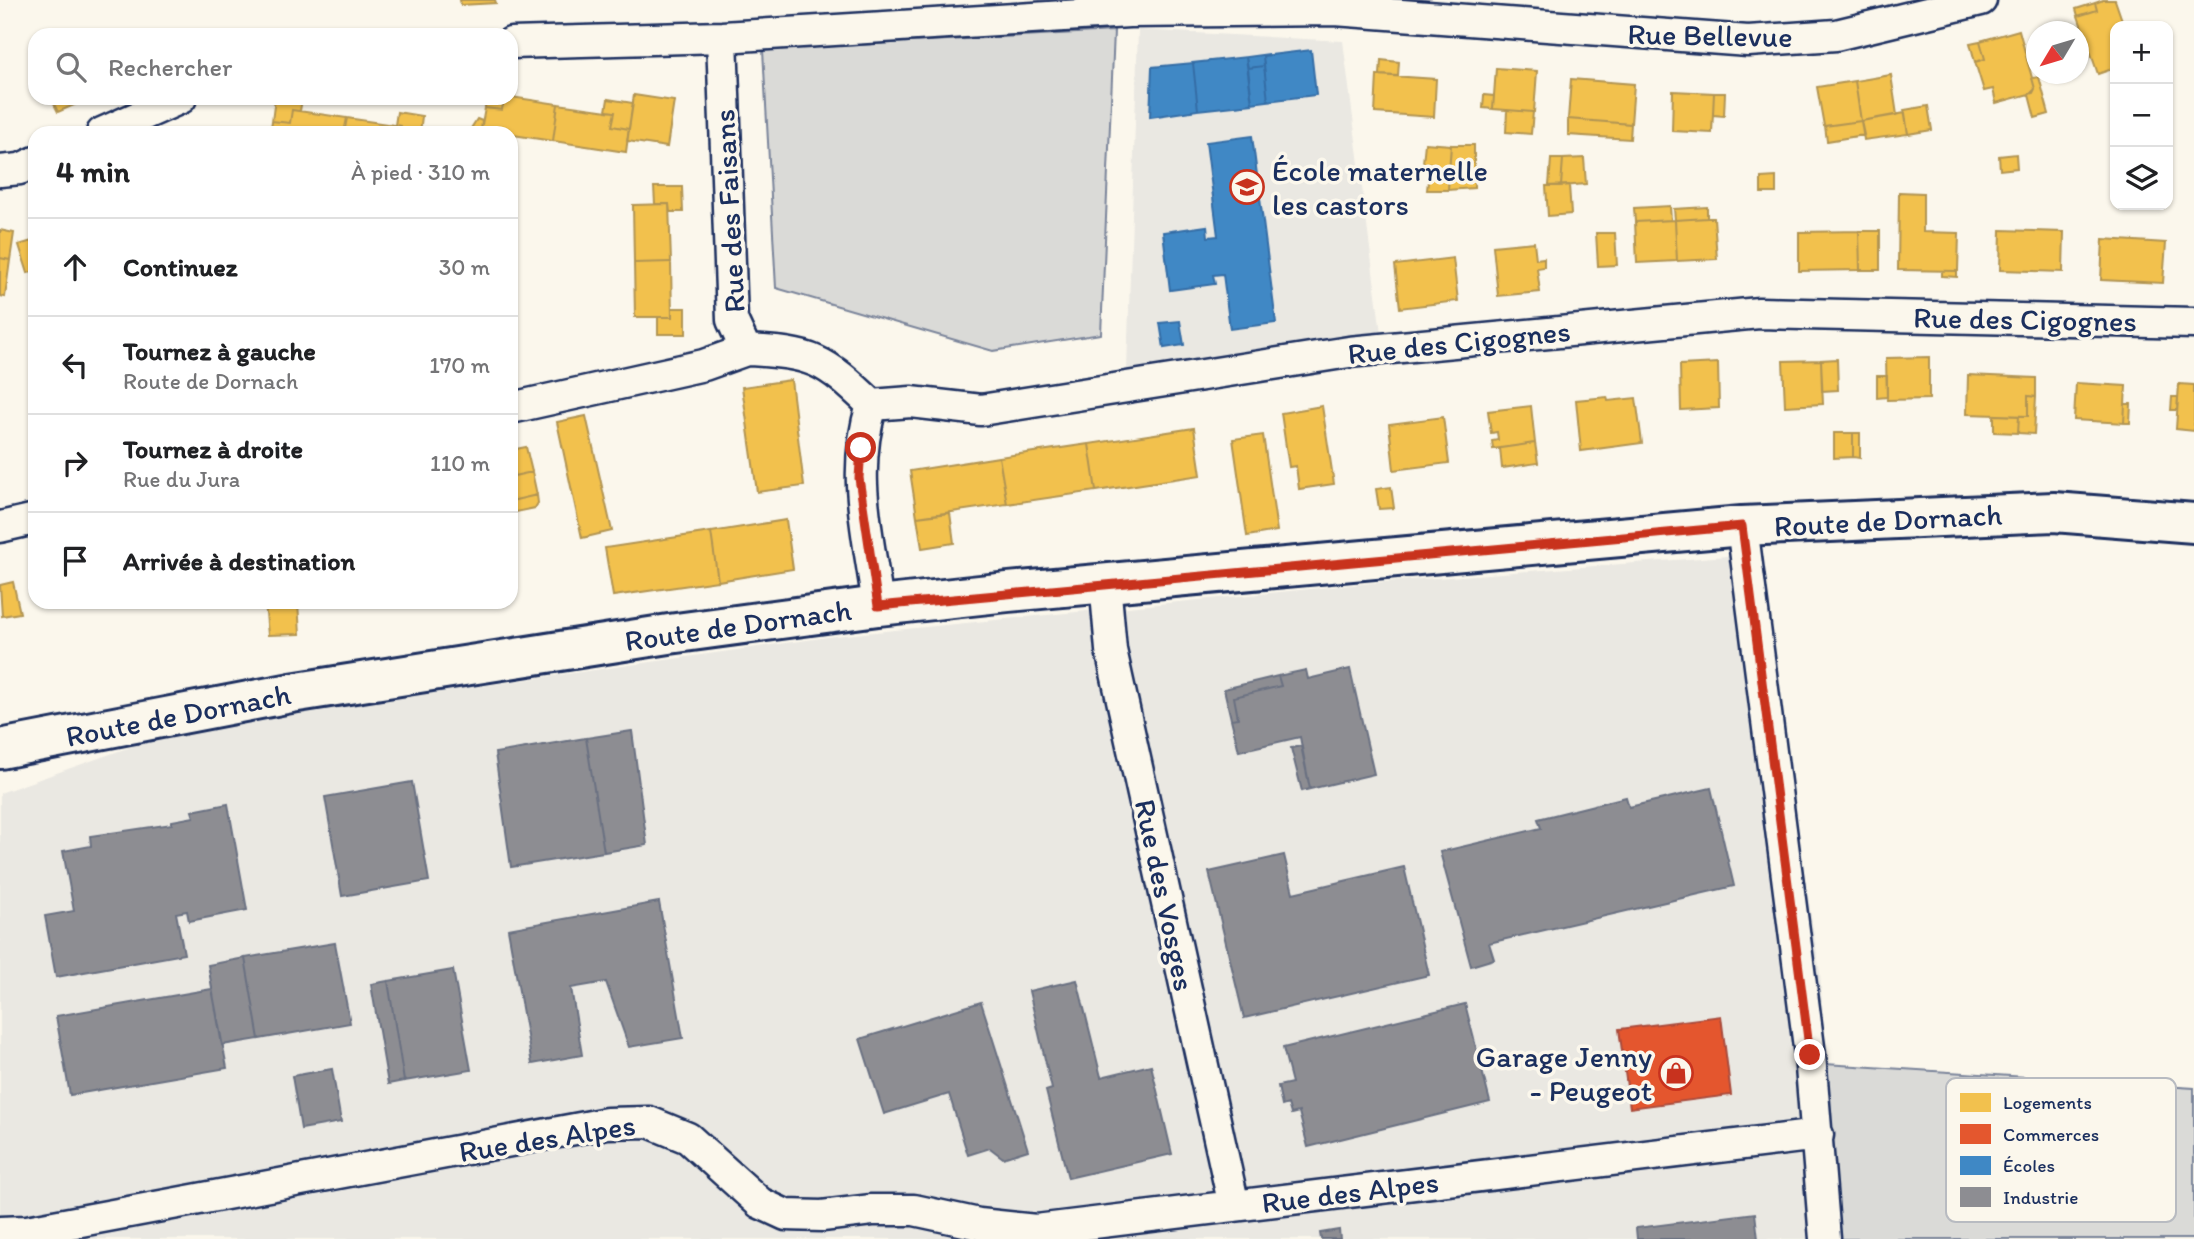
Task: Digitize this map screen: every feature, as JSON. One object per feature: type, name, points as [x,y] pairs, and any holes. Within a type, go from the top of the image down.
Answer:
[{"type":"main road","name":"Route de Dornach","points":[[0,749],[291,693],[669,634],[878,606],[1105,582],[1742,526],[2054,512],[2194,523]]},
{"type":"street","name":"Rue Bellevue","points":[[518,43],[722,37],[1129,12],[1335,10],[1748,41],[1836,34],[1981,0]]},
{"type":"street","name":"Rue des Faisans","points":[[518,406],[704,365],[746,350],[732,320],[722,37]]},
{"type":"street","points":[[118,126],[165,105]]},
{"type":"street","points":[[0,171],[28,165]]},
{"type":"street","name":"Rue des Cigognes","points":[[872,405],[911,402],[981,410],[1349,352],[1759,313],[2194,324]]},
{"type":"street","points":[[746,350],[778,351],[815,358],[841,376],[872,405],[863,432],[859,478],[878,606]]},
{"type":"street","points":[[0,527],[28,521]]},
{"type":"street","points":[[1742,526],[1818,1135],[1825,1239]]},
{"type":"street","name":"Rue des Vosges","points":[[1105,582],[1111,650],[1234,1206]]},
{"type":"street","name":"Rue des Alpes","points":[[0,1232],[27,1231],[607,1123],[649,1122],[688,1138],[760,1203],[786,1215],[821,1216],[872,1210],[914,1210],[979,1224],[1036,1230],[1818,1135]]},
{"type":"shaded area","name":"École maternelle les castors","points":[[1138,30],[1343,41],[1381,333],[1127,370]]},
{"type":"shaded area","points":[[1114,31],[1101,334],[993,351],[776,288],[763,50]]},
{"type":"shaded area","points":[[1754,554],[1820,973],[1838,1239],[0,1239],[0,793],[184,728],[835,636],[1370,583]]},
{"type":"shaded area","points":[[1825,1064],[2040,1078],[1946,1078],[1946,1222],[2176,1222],[2176,1087],[2194,1088],[2194,1239],[1838,1239]]},
{"type":"building: Logements","points":[[460,0],[495,0],[496,3],[461,5]]},
{"type":"building: Logements","points":[[2115,0],[2122,21],[2110,21],[2110,70],[2098,74],[2089,48],[2089,21],[2080,21],[2078,16],[2097,10],[2095,3]]},
{"type":"building: Logements","points":[[2095,3],[2097,10],[2078,16],[2076,9]]},
{"type":"building: Logements","points":[[2019,30],[2026,56],[2026,84],[2034,84],[2033,93],[1996,103],[1993,89],[1984,91],[1975,62],[1985,59],[1980,41]]},
{"type":"building: Logements","points":[[1980,41],[1985,59],[1975,62],[1970,43]]},
{"type":"building: Logements","points":[[1381,60],[1399,62],[1398,76],[1380,75]]},
{"type":"building: Logements","points":[[1496,68],[1537,71],[1534,112],[1493,109]]},
{"type":"building: Logements","points":[[1377,75],[1436,79],[1434,117],[1375,113]]},
{"type":"building: Logements","points":[[1891,75],[1897,115],[1861,121],[1855,81]]},
{"type":"building: Logements","points":[[1571,79],[1634,84],[1631,124],[1568,119]]},
{"type":"building: Logements","points":[[1855,81],[1861,121],[1824,126],[1817,87]]},
{"type":"building: Logements","points":[[2034,84],[2041,84],[2049,114],[2035,118],[2029,95],[2035,89]]},
{"type":"building: Logements","points":[[1673,91],[1714,93],[1712,133],[1672,131]]},
{"type":"building: Logements","points":[[1714,93],[1725,93],[1724,116],[1713,115]]},
{"type":"building: Logements","points":[[634,95],[674,101],[667,147],[627,141]]},
{"type":"building: Logements","points":[[1484,95],[1494,96],[1493,109],[1483,108]]},
{"type":"building: Logements","points":[[518,98],[558,104],[553,141],[518,136],[518,126],[482,126],[485,108],[502,110],[503,105],[518,105]]},
{"type":"building: Logements","points":[[608,99],[633,103],[629,129],[612,126],[615,112],[606,111]]},
{"type":"building: Logements","points":[[558,104],[615,112],[612,126],[629,129],[626,152],[553,141]]},
{"type":"building: Logements","points":[[54,105],[74,105],[58,112]]},
{"type":"building: Logements","points":[[274,105],[301,105],[300,111],[292,110],[290,123],[272,121]]},
{"type":"building: Logements","points":[[485,105],[503,105],[502,110],[485,108]]},
{"type":"building: Logements","points":[[1928,106],[1932,130],[1908,134],[1904,110]]},
{"type":"building: Logements","points":[[292,110],[347,118],[345,126],[271,126],[272,121],[290,123]]},
{"type":"building: Logements","points":[[1507,110],[1533,112],[1531,134],[1506,132]]},
{"type":"building: Logements","points":[[397,112],[422,116],[421,126],[395,125]]},
{"type":"building: Logements","points":[[1905,113],[1908,134],[1864,140],[1861,121]]},
{"type":"building: Logements","points":[[347,118],[401,126],[345,126]]},
{"type":"building: Logements","points":[[477,119],[482,121],[481,126],[472,126]]},
{"type":"building: Logements","points":[[1568,119],[1631,124],[1630,139],[1568,135]]},
{"type":"building: Logements","points":[[1861,121],[1864,135],[1827,141],[1825,126]]},
{"type":"building: Logements","points":[[1425,143],[1451,145],[1448,190],[1427,190],[1430,163],[1423,163]]},
{"type":"building: Logements","points":[[1451,145],[1474,145],[1474,171],[1449,171]]},
{"type":"building: Logements","points":[[2016,154],[2017,168],[2000,170],[1999,156]]},
{"type":"building: Logements","points":[[1584,158],[1586,184],[1561,186],[1563,159]]},
{"type":"building: Logements","points":[[1551,159],[1563,159],[1561,186],[1549,186]]},
{"type":"building: Logements","points":[[1449,171],[1474,171],[1474,188],[1448,190]]},
{"type":"building: Logements","points":[[1776,177],[1776,193],[1761,193],[1761,178]]},
{"type":"building: Logements","points":[[1569,185],[1571,214],[1548,216],[1546,186]]},
{"type":"building: Logements","points":[[654,187],[682,187],[683,212],[670,212],[669,204],[655,204]]},
{"type":"building: Logements","points":[[1899,192],[1923,193],[1923,232],[1959,233],[1958,271],[1898,270]]},
{"type":"building: Logements","points":[[669,204],[671,262],[634,263],[633,205]]},
{"type":"building: Logements","points":[[1670,206],[1671,220],[1635,222],[1634,208]]},
{"type":"building: Logements","points":[[1707,207],[1707,218],[1675,220],[1674,209]]},
{"type":"building: Logements","points":[[1714,218],[1717,259],[1677,261],[1675,220]]},
{"type":"building: Logements","points":[[1675,220],[1677,261],[1637,263],[1635,222]]},
{"type":"building: Logements","points":[[0,230],[14,233],[10,260],[0,258]]},
{"type":"building: Logements","points":[[2001,230],[2064,232],[2063,272],[2000,270]]},
{"type":"building: Logements","points":[[1859,231],[1880,231],[1880,270],[1860,270]]},
{"type":"building: Logements","points":[[1859,231],[1860,270],[1799,271],[1799,232]]},
{"type":"building: Logements","points":[[1596,233],[1615,233],[1617,265],[1598,266]]},
{"type":"building: Logements","points":[[2103,239],[2166,243],[2163,283],[2101,280]]},
{"type":"building: Logements","points":[[28,242],[28,273],[19,245]]},
{"type":"building: Logements","points":[[1534,242],[1536,259],[1544,258],[1544,267],[1537,268],[1540,292],[1498,296],[1493,246]]},
{"type":"building: Logements","points":[[0,258],[10,260],[5,297],[0,296]]},
{"type":"building: Logements","points":[[1453,258],[1458,301],[1400,308],[1395,265]]},
{"type":"building: Logements","points":[[671,262],[672,317],[635,317],[634,263]]},
{"type":"building: Logements","points":[[1942,271],[1957,271],[1957,277],[1942,276]]},
{"type":"building: Logements","points":[[672,308],[686,308],[686,334],[658,334],[658,317],[672,317]]},
{"type":"building: Logements","points":[[1929,357],[1929,399],[1887,400],[1886,358]]},
{"type":"building: Logements","points":[[1837,359],[1838,390],[1822,391],[1821,360]]},
{"type":"building: Logements","points":[[1821,360],[1823,404],[1785,406],[1783,361]]},
{"type":"building: Logements","points":[[1718,363],[1719,408],[1681,410],[1680,365]]},
{"type":"building: Logements","points":[[1968,375],[2036,378],[2036,397],[2028,396],[2028,416],[1967,414]]},
{"type":"building: Logements","points":[[1877,376],[1887,376],[1887,397],[1877,398]]},
{"type":"building: Logements","points":[[791,380],[804,486],[757,492],[742,387]]},
{"type":"building: Logements","points":[[2076,383],[2126,386],[2124,423],[2074,420]]},
{"type":"building: Logements","points":[[2179,384],[2194,385],[2194,431],[2176,429]]},
{"type":"building: Logements","points":[[2028,396],[2036,397],[2034,434],[2018,433],[2019,416],[2028,416]]},
{"type":"building: Logements","points":[[1607,397],[1608,401],[1636,398],[1642,443],[1581,451],[1576,400]]},
{"type":"building: Logements","points":[[2172,397],[2178,397],[2177,410],[2171,410]]},
{"type":"building: Logements","points":[[2125,404],[2131,404],[2130,423],[2124,423]]},
{"type":"building: Logements","points":[[1322,406],[1334,484],[1299,489],[1296,466],[1289,467],[1281,413]]},
{"type":"building: Logements","points":[[1531,406],[1535,443],[1493,449],[1492,441],[1498,440],[1497,432],[1491,433],[1488,411]]},
{"type":"building: Logements","points":[[1994,415],[2019,416],[2018,433],[1994,432]]},
{"type":"building: Logements","points":[[586,416],[612,531],[582,538],[557,422]]},
{"type":"building: Logements","points":[[1443,417],[1449,463],[1394,470],[1389,424]]},
{"type":"building: Logements","points":[[1194,428],[1201,475],[1096,491],[1089,444]]},
{"type":"building: Logements","points":[[1834,433],[1853,433],[1853,457],[1834,458]]},
{"type":"building: Logements","points":[[1853,433],[1860,433],[1860,458],[1853,457]]},
{"type":"building: Logements","points":[[1263,435],[1277,531],[1247,536],[1233,439]]},
{"type":"building: Logements","points":[[1535,443],[1538,463],[1502,468],[1500,448]]},
{"type":"building: Logements","points":[[1089,444],[1096,491],[1007,504],[999,457]]},
{"type":"building: Logements","points":[[526,447],[532,472],[518,475],[518,449]]},
{"type":"building: Logements","points":[[999,457],[1007,504],[917,517],[910,471]]},
{"type":"building: Logements","points":[[532,472],[537,495],[518,499],[518,475]]},
{"type":"building: Logements","points":[[1391,487],[1394,508],[1379,509],[1376,489]]},
{"type":"building: Logements","points":[[537,495],[538,503],[535,508],[518,512],[518,499]]},
{"type":"building: Logements","points":[[950,513],[954,543],[922,548],[917,517]]},
{"type":"building: Logements","points":[[786,520],[793,569],[718,581],[711,532]]},
{"type":"building: Logements","points":[[711,532],[718,581],[613,596],[605,548]]},
{"type":"building: Logements","points":[[13,582],[20,613],[2,616],[0,585]]},
{"type":"building: Logements","points":[[266,609],[298,609],[300,634],[268,635]]},
{"type":"building: Commerces","name":"Garage Jenny - Peugeot","points":[[1721,1016],[1731,1095],[1630,1108],[1619,1029]]},
{"type":"building: Écoles","points":[[1311,50],[1316,95],[1268,101],[1263,56]]},
{"type":"building: Écoles","points":[[1269,54],[1263,56],[1264,66],[1248,68],[1246,57]]},
{"type":"building: Écoles","points":[[1246,57],[1252,104],[1198,110],[1193,63]]},
{"type":"building: Écoles","points":[[1193,63],[1198,110],[1150,117],[1152,67]]},
{"type":"building: Écoles","points":[[1264,66],[1268,101],[1252,103],[1248,68]]},
{"type":"building: Écoles","points":[[1252,136],[1276,323],[1230,329],[1223,274],[1213,275],[1215,284],[1170,290],[1163,232],[1207,226],[1208,237],[1218,236],[1206,142]]},
{"type":"building: Écoles","points":[[1180,321],[1184,345],[1164,348],[1160,323]]},
{"type":"building: Industrie","points":[[1350,669],[1374,774],[1310,789],[1300,737],[1239,751],[1231,719],[1238,718],[1234,697],[1281,686],[1278,676],[1306,670],[1308,679]]},
{"type":"building: Industrie","points":[[1278,676],[1281,686],[1234,697],[1238,718],[1231,719],[1224,689]]},
{"type":"building: Industrie","points":[[632,731],[647,845],[604,852],[586,738]]},
{"type":"building: Industrie","points":[[586,738],[604,852],[511,867],[495,753]]},
{"type":"building: Industrie","points":[[1301,746],[1310,789],[1302,791],[1291,748]]},
{"type":"building: Industrie","points":[[412,782],[429,881],[342,896],[325,797]]},
{"type":"building: Industrie","points":[[1711,788],[1734,886],[1489,943],[1494,959],[1471,966],[1440,852],[1541,828],[1538,819],[1626,797],[1629,807]]},
{"type":"building: Industrie","points":[[228,804],[247,910],[189,921],[187,911],[176,913],[184,954],[56,977],[45,916],[74,911],[63,851],[91,846],[90,836],[172,824],[172,821],[194,817],[192,811]]},
{"type":"building: Industrie","points":[[1284,855],[1293,893],[1404,867],[1429,975],[1244,1018],[1209,872]]},
{"type":"building: Industrie","points":[[659,902],[683,1038],[629,1047],[606,982],[571,988],[582,1055],[532,1064],[508,929]]},
{"type":"building: Industrie","points":[[335,943],[350,1023],[259,1039],[245,958]]},
{"type":"building: Industrie","points":[[245,958],[259,1039],[222,1045],[208,965]]},
{"type":"building: Industrie","points":[[453,970],[471,1070],[404,1081],[388,981]]},
{"type":"building: Industrie","points":[[1077,980],[1101,1077],[1151,1065],[1172,1154],[1068,1178],[1046,1091],[1052,1089],[1029,991]]},
{"type":"building: Industrie","points":[[388,981],[404,1081],[388,1084],[371,984]]},
{"type":"building: Industrie","points":[[212,989],[227,1068],[70,1095],[56,1016]]},
{"type":"building: Industrie","points":[[981,1002],[1028,1150],[1003,1158],[990,1148],[968,1155],[949,1094],[884,1114],[860,1039]]},
{"type":"building: Industrie","points":[[1465,1004],[1490,1102],[1308,1147],[1299,1112],[1291,1114],[1288,1104],[1282,1106],[1278,1086],[1292,1083],[1283,1048]]},
{"type":"building: Industrie","points":[[332,1069],[341,1122],[301,1129],[292,1076]]},
{"type":"building: Industrie","points":[[1755,1213],[1758,1239],[1637,1239],[1636,1228]]},
{"type":"building: Industrie","points":[[1339,1230],[1340,1239],[1321,1239],[1320,1233]]},
{"type":"place","name":"École maternelle les castors","points":[[1247,187]]},
{"type":"place","name":"Garage Jenny - Peugeot","points":[[1676,1073]]},
{"type":"route","points":[[861,448],[859,478],[878,606],[1105,582],[1742,526],[1810,1055]]}]
